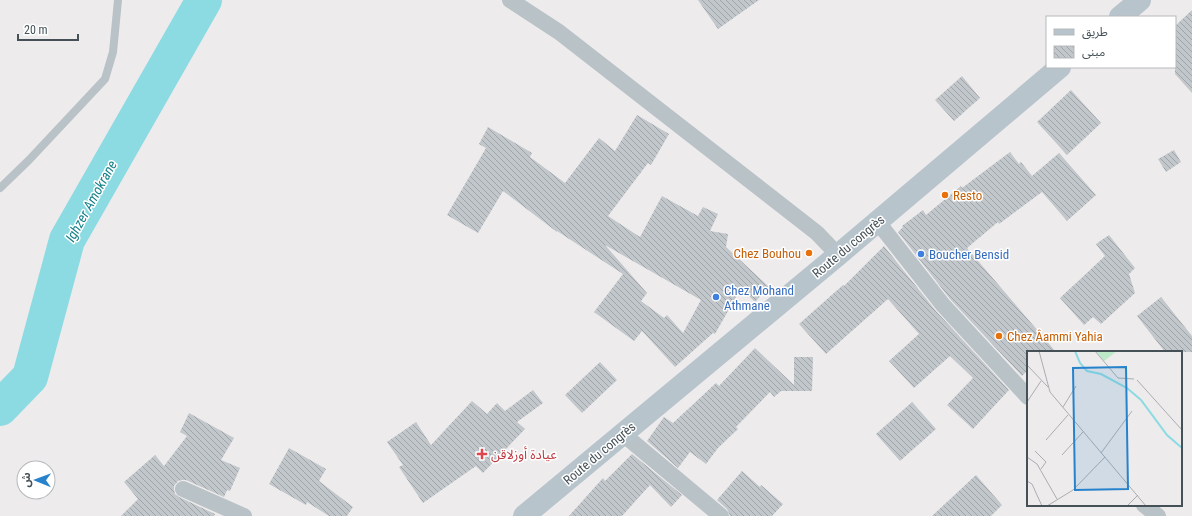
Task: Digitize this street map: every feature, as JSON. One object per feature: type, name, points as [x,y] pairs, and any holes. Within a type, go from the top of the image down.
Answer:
[{"type":"main road","points":[[1121,16],[1140,0]]},
{"type":"main road","name":"Route du congrès","points":[[524,516],[838,255],[1059,68]]},
{"type":"street","points":[[510,0],[560,32],[817,233],[838,255]]},
{"type":"street","points":[[877,221],[943,305],[1027,396]]},
{"type":"street","points":[[622,434],[721,516]]},
{"type":"street","points":[[183,489],[244,516]]},
{"type":"street","points":[[1145,506],[1158,516]]},
{"type":"lane","points":[[0,188],[30,160],[105,79],[112,52],[118,0]]},
{"type":"building","points":[[698,0],[759,0],[718,29]]},
{"type":"building","points":[[1192,10],[1192,93],[1175,74],[1176,25]]},
{"type":"building","points":[[962,76],[980,98],[954,121],[935,100]]},
{"type":"building","points":[[1071,90],[1101,123],[1067,155],[1037,122]]},
{"type":"building","points":[[637,115],[669,134],[651,165],[648,163],[608,216],[640,237],[662,196],[698,216],[703,207],[718,214],[710,231],[728,234],[726,247],[769,287],[755,302],[741,288],[715,334],[713,333],[675,367],[642,331],[634,341],[594,312],[623,274],[557,232],[503,191],[478,233],[447,215],[486,148],[479,144],[488,127],[532,153],[530,157],[565,183],[599,138],[615,151]],"holes":[[[605,245],[701,300],[683,333],[667,315],[664,318],[641,301],[647,293]]]},
{"type":"building","points":[[1174,150],[1181,162],[1166,172],[1158,159]]},
{"type":"building","points":[[1010,152],[1019,164],[1021,162],[1032,176],[1059,153],[1096,195],[1067,221],[1042,192],[999,224],[998,222],[967,248],[1055,351],[1027,351],[1027,371],[1022,376],[950,299],[898,232],[903,227],[902,226],[923,210],[926,215],[961,186],[962,188]]},
{"type":"building","points":[[1109,235],[1135,268],[1129,274],[1135,293],[1101,324],[1093,317],[1084,325],[1060,298],[1105,256],[1096,244]]},
{"type":"building","points":[[884,246],[936,311],[1009,390],[973,429],[947,405],[973,378],[950,356],[914,388],[889,361],[919,334],[888,299],[826,354],[799,324],[843,285],[844,286]]},
{"type":"building","points":[[1161,297],[1192,336],[1192,352],[1164,351],[1137,316]]},
{"type":"building","points":[[755,348],[794,385],[794,357],[813,357],[812,391],[781,391],[774,397],[770,392],[736,427],[738,429],[718,448],[706,464],[690,452],[678,468],[647,441],[664,417],[673,423],[716,383],[719,386]]},
{"type":"building","points":[[600,362],[617,380],[582,413],[565,395]]},
{"type":"building","points":[[533,390],[543,403],[517,422],[525,429],[483,473],[476,466],[423,503],[399,467],[403,465],[387,442],[416,422],[431,445],[472,401],[487,414],[497,403],[505,411]]},
{"type":"building","points":[[912,402],[936,429],[900,461],[876,434]]},
{"type":"building","points":[[189,413],[234,438],[221,460],[240,468],[230,491],[227,490],[224,497],[186,480],[178,481],[174,486],[175,494],[179,497],[215,514],[214,516],[121,516],[138,499],[124,482],[155,455],[164,466],[187,436],[180,432]]},
{"type":"building","points":[[289,448],[326,469],[319,481],[353,507],[347,516],[329,516],[307,502],[306,505],[269,484]]},
{"type":"building","points":[[632,454],[682,495],[671,507],[650,485],[622,516],[569,516],[603,478],[605,481]]},
{"type":"building","points":[[742,471],[783,504],[772,516],[730,516],[727,509],[717,500]]},
{"type":"building","points":[[976,475],[1002,505],[991,516],[932,516]]},
{"type":"waterway","name":"Ighzer Amokrane","points":[[0,408],[30,377],[67,240],[204,0]]},
{"type":"place","name":"Resto","points":[[945,195]]},
{"type":"place","name":"Chez Bouhou","points":[[809,253]]},
{"type":"place","name":"Boucher Bensid","points":[[921,254]]},
{"type":"place","name":"Chez Mohand Athmane","points":[[716,297]]},
{"type":"place","name":"Chez Âammi Yahia","points":[[999,336]]},
{"type":"place","name":"عيادة أوزلاقن","points":[[482,454]]}]
